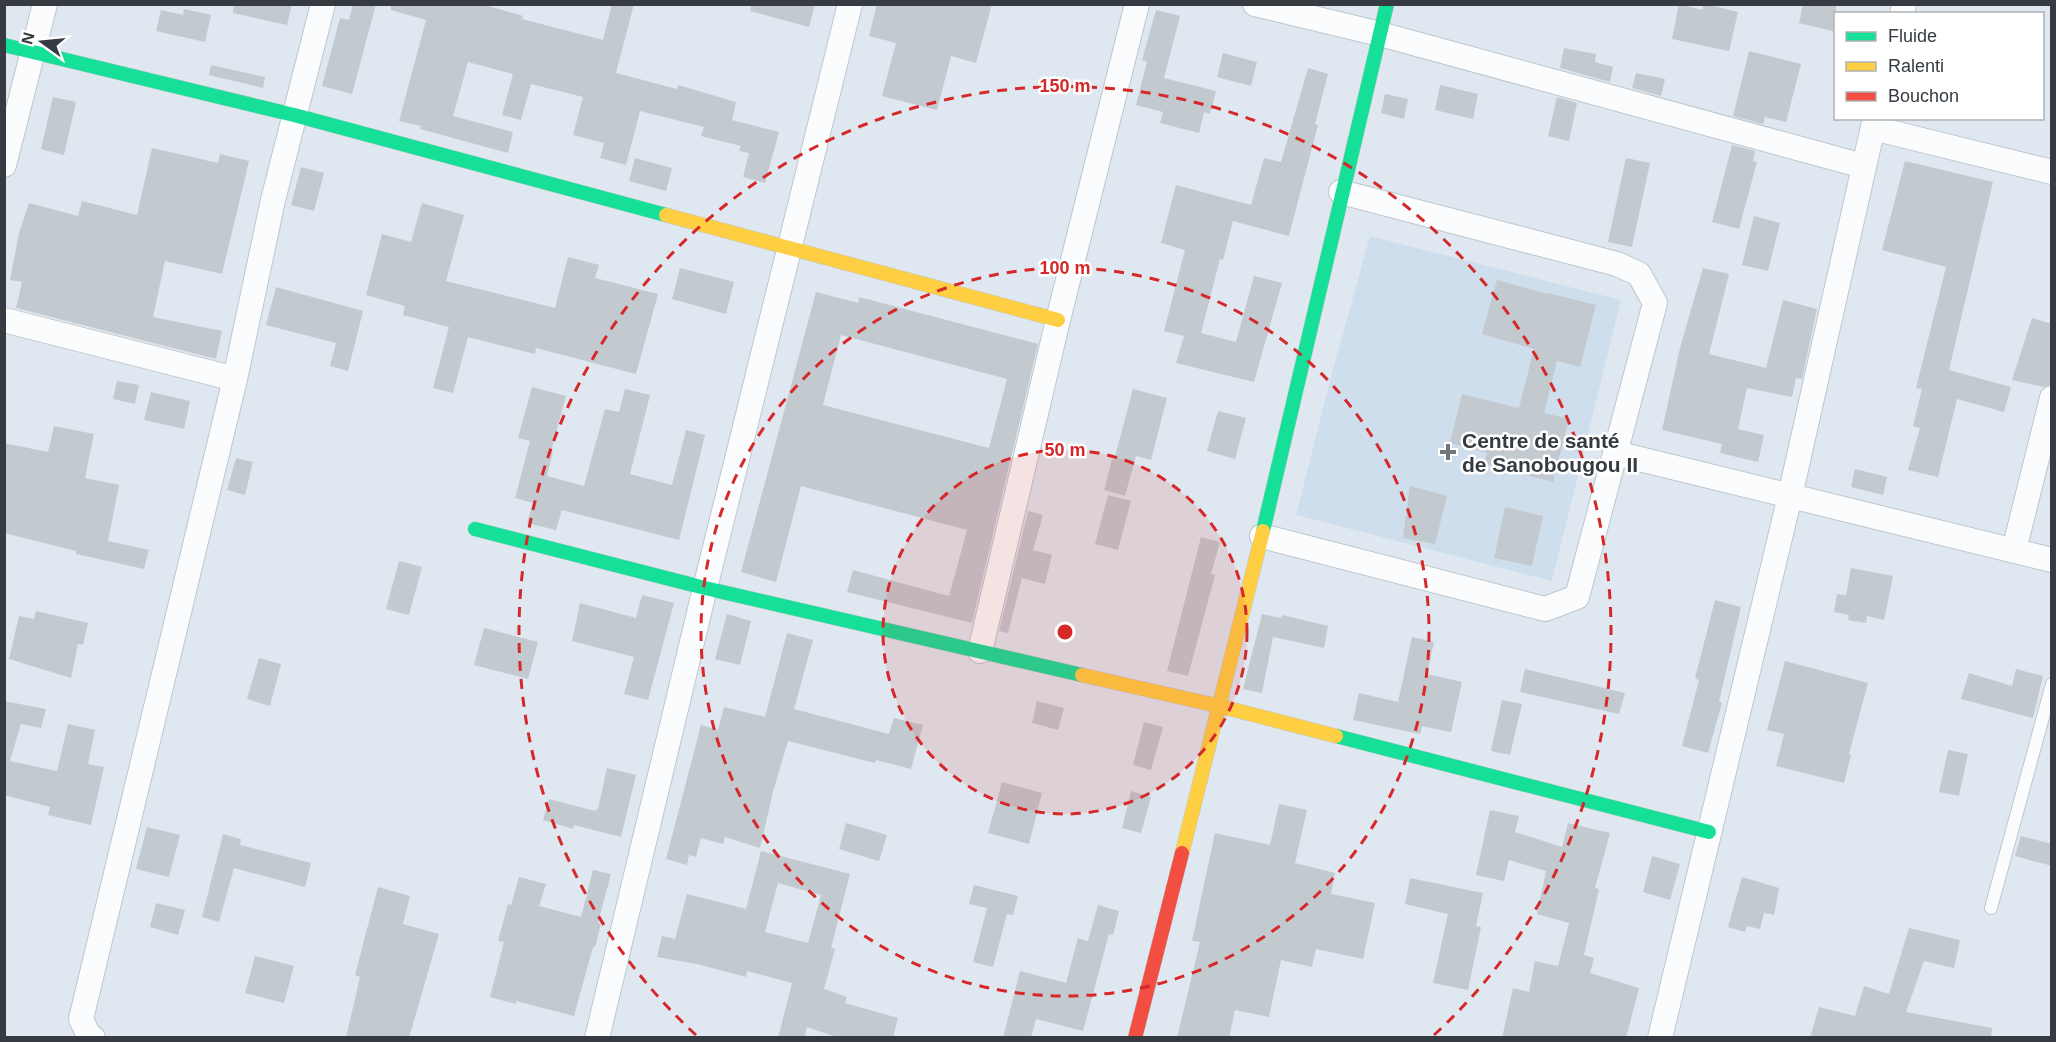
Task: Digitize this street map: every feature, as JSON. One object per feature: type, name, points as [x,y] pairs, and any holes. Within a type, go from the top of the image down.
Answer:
[{"type":"street","points":[[4,165],[45,4]]},
{"type":"street","points":[[93,1038],[88,1034],[81,1019],[235,379],[273,200],[323,4]]},
{"type":"street","points":[[597,1038],[705,588],[850,4]]},
{"type":"street","points":[[980,651],[1058,320],[1137,4]]},
{"type":"street","points":[[1255,4],[1380,34],[1863,166]]},
{"type":"street","points":[[1135,1038],[1262,536],[1387,4]]},
{"type":"street","points":[[4,45],[294,115],[1058,320]]},
{"type":"street","points":[[1660,1038],[1790,496],[1874,123],[2052,172]]},
{"type":"street","points":[[1262,536],[1545,609],[1577,597],[1655,303],[1639,274],[1617,264],[1341,192]]},
{"type":"street","points":[[4,320],[235,379]]},
{"type":"street","points":[[2014,550],[2052,398]]},
{"type":"street","points":[[1615,453],[2052,560]]},
{"type":"street","points":[[475,529],[705,588],[1220,706],[1709,832]]},
{"type":"lane","points":[[1991,908],[2052,684]]},
{"type":"shaded area","name":"Centre de santé de Sanobougou II","points":[[1370,236],[1621,300],[1552,581],[1296,515]]},
{"type":"building","points":[[234,4],[292,4],[287,25],[233,13]]},
{"type":"building","points":[[353,4],[376,4],[352,94],[322,86],[340,18],[349,20]]},
{"type":"building","points":[[391,4],[481,4],[523,16],[522,19],[603,40],[612,4],[634,4],[616,73],[677,89],[678,85],[736,102],[732,120],[779,132],[765,183],[743,177],[749,153],[739,151],[741,146],[701,136],[704,127],[640,111],[626,165],[600,158],[604,143],[573,135],[583,97],[531,84],[521,120],[502,115],[513,74],[468,62],[453,116],[513,132],[508,153],[399,121],[426,20],[391,10]]},
{"type":"building","points":[[751,4],[815,4],[809,27],[750,11]]},
{"type":"building","points":[[877,4],[992,4],[976,63],[951,56],[937,110],[882,96],[896,43],[869,36]]},
{"type":"building","points":[[1679,4],[1702,10],[1706,4],[1738,12],[1729,51],[1672,39]]},
{"type":"building","points":[[1803,4],[1836,4],[1834,32],[1799,23]]},
{"type":"building","points":[[184,9],[211,15],[205,42],[156,31],[161,10],[183,15]]},
{"type":"building","points":[[1156,10],[1180,16],[1164,78],[1216,91],[1210,114],[1204,112],[1199,133],[1160,123],[1163,112],[1136,105],[1147,62],[1142,60]]},
{"type":"building","points":[[1564,48],[1596,54],[1595,62],[1613,67],[1610,82],[1560,68]]},
{"type":"building","points":[[1749,51],[1801,64],[1786,122],[1765,117],[1763,124],[1733,116]]},
{"type":"building","points":[[1223,53],[1257,62],[1251,86],[1217,77]]},
{"type":"building","points":[[211,65],[265,77],[263,88],[209,75]]},
{"type":"building","points":[[1308,68],[1328,74],[1315,124],[1318,125],[1289,236],[1233,221],[1223,260],[1220,259],[1201,333],[1236,342],[1254,276],[1282,283],[1254,382],[1176,363],[1184,336],[1164,331],[1185,250],[1161,243],[1176,185],[1251,205],[1264,158],[1281,162]]},
{"type":"building","points":[[1636,73],[1665,79],[1661,96],[1632,88]]},
{"type":"building","points":[[1440,85],[1478,94],[1473,119],[1435,110]]},
{"type":"building","points":[[1385,94],[1408,99],[1404,119],[1381,113]]},
{"type":"building","points":[[53,97],[76,102],[64,155],[41,149]]},
{"type":"building","points":[[1557,97],[1577,103],[1569,141],[1548,136]]},
{"type":"building","points":[[1732,145],[1755,151],[1753,161],[1757,162],[1739,229],[1712,222]]},
{"type":"building","points":[[152,148],[218,163],[220,154],[249,161],[222,274],[165,261],[153,317],[222,331],[216,359],[16,308],[22,282],[10,280],[19,233],[29,203],[78,216],[82,201],[137,215]]},
{"type":"building","points":[[635,158],[672,168],[666,191],[629,181]]},
{"type":"building","points":[[1626,158],[1650,163],[1632,247],[1608,242]]},
{"type":"building","points":[[1905,161],[1993,182],[1949,370],[2011,387],[2004,412],[1957,399],[1938,477],[1908,470],[1920,428],[1913,426],[1922,389],[1916,388],[1946,267],[1882,250]]},
{"type":"building","points":[[301,167],[324,173],[314,211],[291,205]]},
{"type":"building","points":[[422,203],[464,215],[446,281],[555,308],[568,257],[599,265],[595,278],[658,294],[636,374],[536,348],[535,354],[468,337],[453,393],[433,388],[449,327],[403,315],[405,306],[366,295],[382,234],[411,242]]},
{"type":"building","points":[[1754,216],[1780,223],[1768,271],[1742,265]]},
{"type":"building","points":[[680,268],[734,282],[726,314],[672,299]]},
{"type":"building","points":[[1703,268],[1729,274],[1709,354],[1766,368],[1783,300],[1817,309],[1802,379],[1796,378],[1792,397],[1747,388],[1738,429],[1764,435],[1758,462],[1720,453],[1722,444],[1662,430],[1680,348]]},
{"type":"building","points":[[1497,280],[1596,305],[1580,367],[1557,361],[1544,413],[1569,419],[1553,482],[1484,464],[1487,453],[1450,443],[1462,394],[1519,408],[1534,349],[1482,334]]},
{"type":"building","points":[[276,287],[363,311],[348,371],[330,366],[336,343],[266,325]]},
{"type":"building","points":[[816,292],[858,303],[859,297],[1038,344],[972,623],[847,592],[853,570],[949,596],[967,530],[801,486],[776,582],[741,572]],"holes":[[[841,335],[1007,379],[989,448],[823,405]]]},
{"type":"building","points":[[2032,318],[2052,324],[2052,384],[2044,387],[2012,380]]},
{"type":"building","points":[[117,381],[139,385],[135,404],[113,399]]},
{"type":"building","points":[[532,387],[566,396],[551,451],[553,452],[547,476],[584,486],[605,409],[619,412],[625,389],[650,395],[630,474],[672,485],[686,430],[705,435],[679,540],[562,510],[556,530],[527,523],[533,503],[515,498],[530,441],[518,438]]},
{"type":"building","points":[[1133,389],[1167,398],[1151,460],[1136,456],[1125,496],[1104,490]]},
{"type":"building","points":[[151,392],[190,401],[184,429],[144,420]]},
{"type":"building","points":[[1218,411],[1246,418],[1235,459],[1207,451]]},
{"type":"building","points":[[54,426],[94,434],[85,478],[119,485],[108,541],[149,550],[144,569],[76,554],[76,551],[4,533],[4,443],[48,452]]},
{"type":"building","points":[[236,458],[253,462],[245,495],[227,490]]},
{"type":"building","points":[[1855,469],[1887,477],[1883,495],[1851,487]]},
{"type":"building","points":[[1410,486],[1447,496],[1435,544],[1403,538]]},
{"type":"building","points":[[1108,495],[1131,501],[1118,550],[1095,544]]},
{"type":"building","points":[[1505,507],[1543,516],[1532,566],[1494,558]]},
{"type":"building","points":[[1028,511],[1043,515],[1033,550],[1052,555],[1045,584],[1022,578],[1008,633],[999,631]]},
{"type":"building","points":[[1201,537],[1220,542],[1211,574],[1215,575],[1188,676],[1167,671]]},
{"type":"building","points":[[399,561],[422,567],[409,615],[386,609]]},
{"type":"building","points":[[1851,568],[1893,576],[1884,620],[1867,616],[1866,623],[1848,620],[1849,615],[1834,612],[1837,594],[1846,595]]},
{"type":"building","points":[[642,595],[674,603],[648,700],[624,694],[634,657],[572,641],[580,603],[636,618]]},
{"type":"building","points":[[1715,600],[1741,607],[1719,702],[1722,703],[1708,753],[1682,746],[1699,680],[1695,678]]},
{"type":"building","points":[[36,611],[88,623],[83,645],[78,644],[71,678],[9,659],[19,616],[34,619]]},
{"type":"building","points":[[727,614],[751,621],[740,665],[715,659]]},
{"type":"building","points":[[1262,614],[1281,618],[1282,615],[1328,626],[1324,648],[1273,637],[1262,693],[1243,689]]},
{"type":"building","points":[[484,628],[538,642],[528,679],[474,665]]},
{"type":"building","points":[[787,633],[813,640],[794,709],[889,734],[894,718],[923,725],[911,769],[876,760],[875,763],[788,741],[760,848],[725,837],[723,844],[701,838],[696,857],[689,855],[687,865],[666,859],[701,725],[718,730],[724,707],[765,717]]},
{"type":"building","points":[[1412,637],[1434,642],[1427,674],[1462,682],[1451,732],[1422,726],[1420,734],[1353,720],[1359,693],[1398,702]]},
{"type":"building","points":[[259,658],[281,664],[270,706],[247,699]]},
{"type":"building","points":[[1785,661],[1868,683],[1849,754],[1851,755],[1844,783],[1776,766],[1784,734],[1767,730]]},
{"type":"building","points":[[1525,669],[1625,693],[1619,714],[1520,692]]},
{"type":"building","points":[[2016,669],[2043,676],[2033,718],[1961,699],[1969,673],[2012,686]]},
{"type":"building","points":[[1502,700],[1522,704],[1510,755],[1491,751]]},
{"type":"building","points":[[4,701],[46,709],[41,728],[21,724],[10,761],[57,771],[68,724],[95,730],[88,764],[104,767],[91,825],[48,815],[50,807],[4,795]]},
{"type":"building","points":[[1037,701],[1064,708],[1058,730],[1032,723]]},
{"type":"building","points":[[1144,722],[1163,727],[1151,770],[1133,765]]},
{"type":"building","points":[[1948,750],[1968,754],[1959,796],[1939,792]]},
{"type":"building","points":[[607,768],[636,775],[621,837],[574,825],[573,829],[543,820],[549,799],[595,811],[598,809]]},
{"type":"building","points":[[1002,782],[1042,793],[1029,844],[988,833]]},
{"type":"building","points":[[1131,791],[1151,797],[1141,833],[1122,828]]},
{"type":"building","points":[[1279,804],[1307,810],[1295,863],[1335,873],[1331,894],[1375,903],[1363,959],[1316,949],[1312,967],[1281,960],[1269,1017],[1235,1010],[1229,1038],[1177,1038],[1200,942],[1192,941],[1215,833],[1270,845]]},
{"type":"building","points":[[1490,810],[1519,816],[1515,832],[1562,847],[1568,823],[1610,833],[1595,888],[1599,889],[1584,955],[1594,958],[1590,973],[1639,988],[1626,1038],[1502,1038],[1513,988],[1529,992],[1535,961],[1558,966],[1569,923],[1537,914],[1546,871],[1509,860],[1504,881],[1476,875]]},
{"type":"building","points":[[846,823],[887,835],[879,861],[839,849]]},
{"type":"building","points":[[147,827],[180,835],[169,877],[136,869]]},
{"type":"building","points":[[223,834],[241,839],[240,845],[311,863],[305,887],[234,868],[219,922],[202,917]]},
{"type":"building","points":[[2021,836],[2052,844],[2052,866],[2015,856]]},
{"type":"building","points":[[761,851],[850,874],[831,948],[835,949],[824,989],[847,997],[845,1003],[898,1018],[893,1038],[839,1038],[807,1027],[804,1038],[778,1038],[792,983],[747,971],[746,977],[697,964],[657,957],[662,936],[675,939],[687,894],[746,909]],"holes":[[[778,883],[821,895],[808,943],[765,932]]]},
{"type":"building","points":[[1652,856],[1680,864],[1670,900],[1643,892]]},
{"type":"building","points":[[593,870],[611,874],[598,923],[601,924],[574,1016],[516,1001],[516,1004],[490,997],[504,942],[498,941],[508,904],[511,905],[519,877],[546,884],[539,906],[581,917]]},
{"type":"building","points":[[1742,877],[1779,888],[1774,915],[1764,913],[1760,929],[1747,926],[1745,932],[1728,927]]},
{"type":"building","points":[[1410,878],[1483,893],[1476,926],[1481,927],[1468,990],[1433,983],[1448,914],[1405,904]]},
{"type":"building","points":[[974,885],[1018,896],[1013,915],[1007,914],[993,967],[973,962],[987,908],[969,904]]},
{"type":"building","points":[[378,887],[410,896],[403,924],[439,934],[409,1038],[346,1038],[360,977],[355,975]]},
{"type":"building","points":[[156,903],[185,910],[178,935],[150,927]]},
{"type":"building","points":[[1098,905],[1119,911],[1113,935],[1109,934],[1083,1031],[1036,1019],[1031,1038],[1003,1038],[1020,971],[1066,983],[1078,938],[1088,941]]},
{"type":"building","points":[[1909,928],[1960,940],[1954,968],[1924,961],[1906,1012],[1992,1028],[1991,1038],[1810,1038],[1819,1007],[1855,1016],[1864,986],[1889,994]]},
{"type":"building","points":[[255,956],[294,966],[284,1003],[245,993]]},
{"type":"traffic: fast","points":[[1263,531],[1387,4]]},
{"type":"traffic: fast","points":[[4,45],[294,115],[666,215]]},
{"type":"traffic: fast","points":[[475,529],[705,588],[1082,675]]},
{"type":"traffic: fast","points":[[1336,736],[1709,832]]},
{"type":"traffic: slow","points":[[666,215],[1058,320]]},
{"type":"traffic: slow","points":[[1182,853],[1263,531]]},
{"type":"traffic: slow","points":[[1082,675],[1219,706],[1336,736]]},
{"type":"traffic: jam","points":[[1135,1038],[1182,853]]},
{"type":"place","name":"Centre de santé de Sanobougou II","points":[[1448,452]]}]
